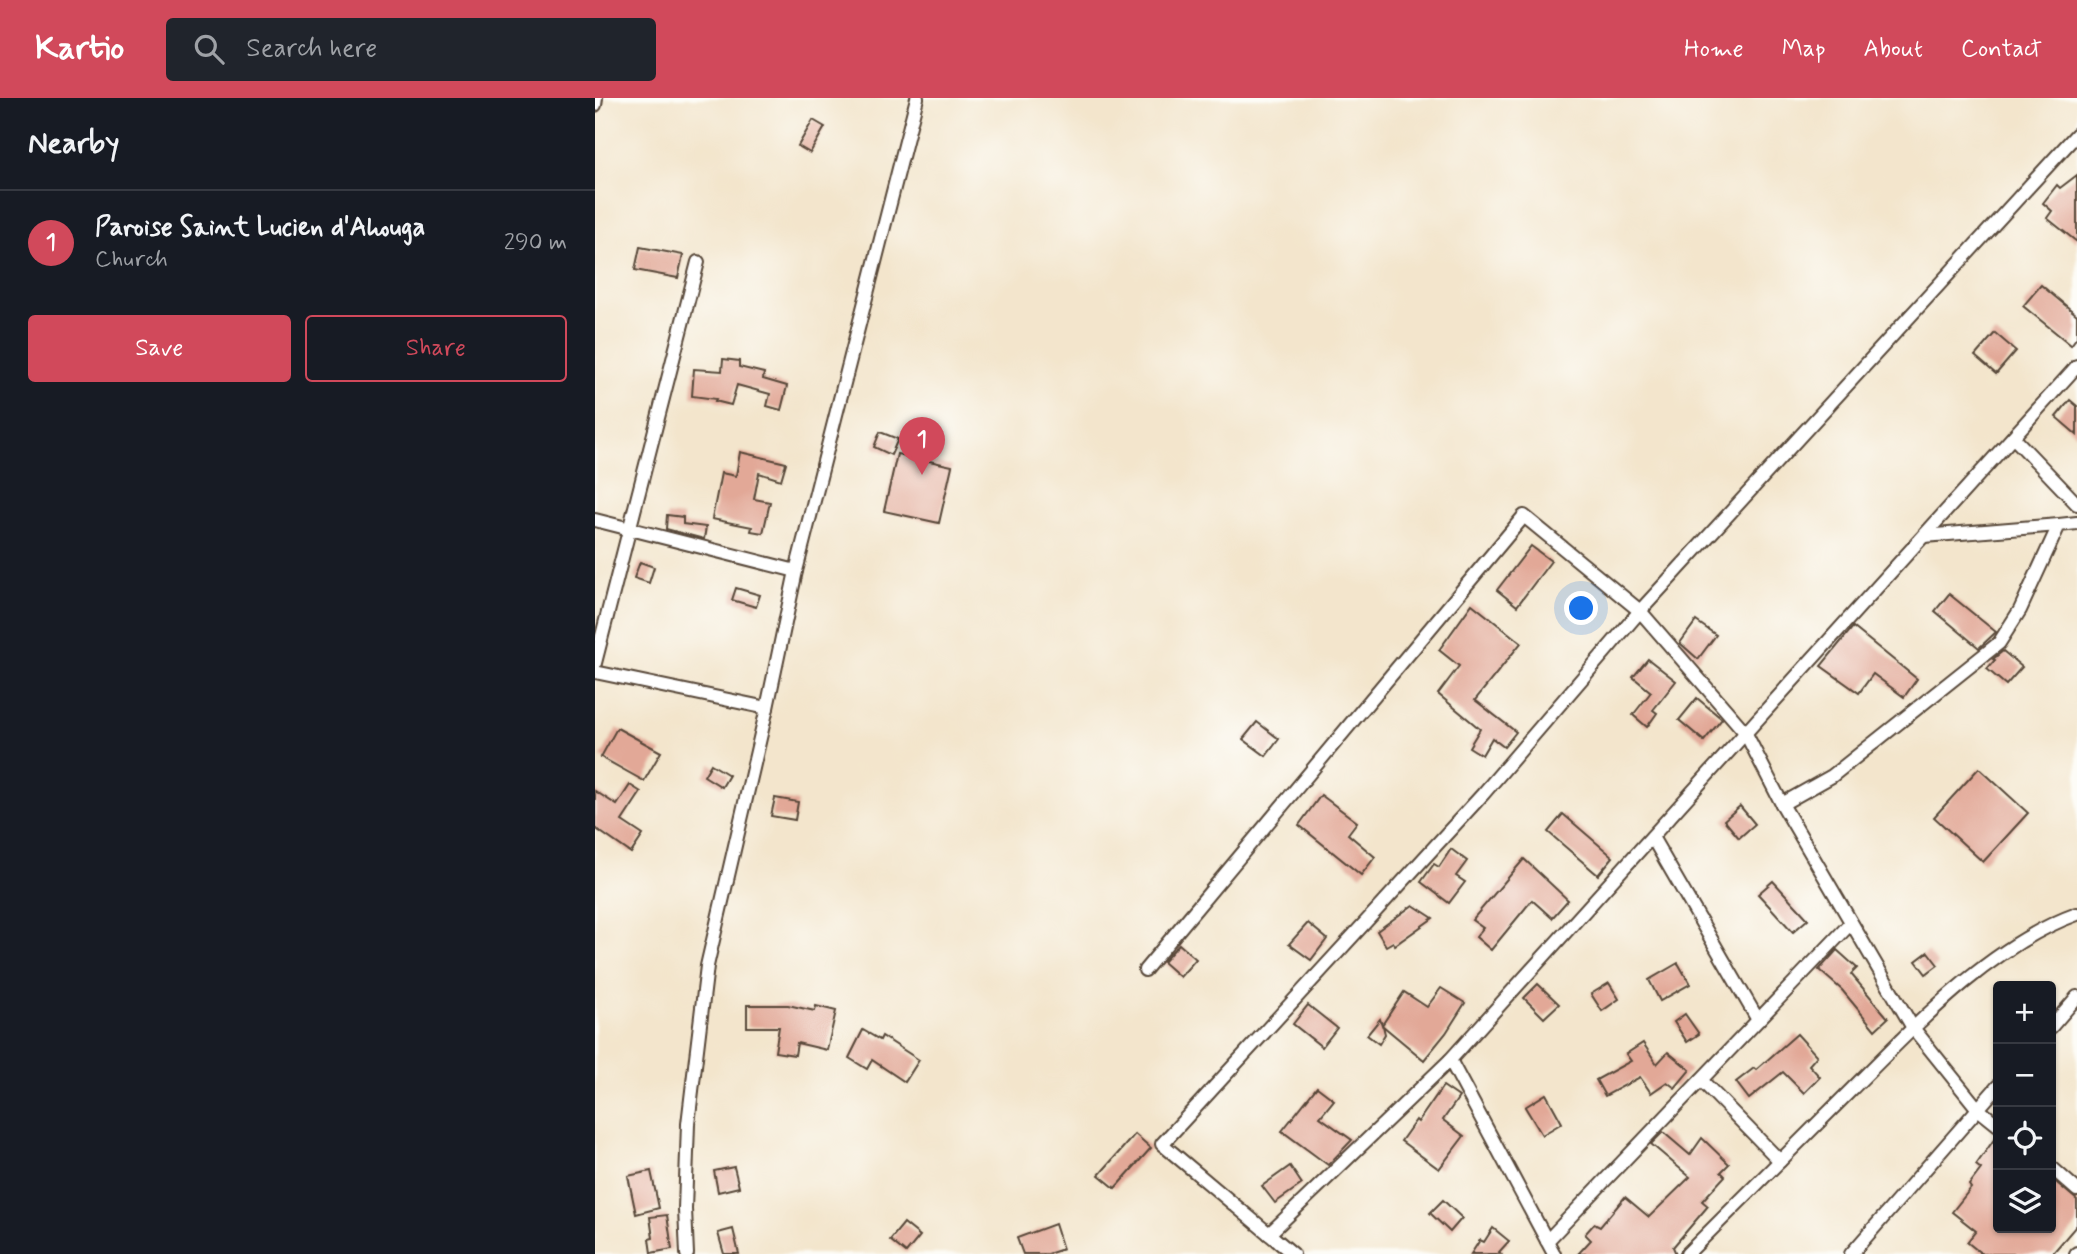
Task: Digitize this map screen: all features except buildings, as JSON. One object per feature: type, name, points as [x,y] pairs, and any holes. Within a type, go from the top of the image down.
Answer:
[{"type":"street","points":[[595,105],[596,98]]},
{"type":"street","points":[[687,1254],[685,1209],[688,1124],[706,966],[767,708],[796,571],[917,98]]},
{"type":"street","points":[[1293,1254],[1162,1144],[1474,804],[1640,611],[2077,134]]},
{"type":"street","points":[[595,663],[698,261]]},
{"type":"street","points":[[1269,1234],[1451,1060],[2077,366]]},
{"type":"street","points":[[2013,437],[2077,504]]},
{"type":"street","points":[[1145,970],[1524,516],[1640,611],[1745,732],[1782,804],[1913,1028],[1978,1109],[1993,1121]]},
{"type":"street","points":[[595,520],[796,571]]},
{"type":"street","points":[[1924,536],[2077,523]]},
{"type":"street","points":[[1782,804],[1832,776],[1999,643],[2020,610],[2059,525]]},
{"type":"street","points":[[595,672],[767,708]]},
{"type":"street","points":[[1652,837],[1758,1020]]},
{"type":"street","points":[[1687,1254],[1913,1028],[1982,968],[2053,923],[2077,914]]},
{"type":"street","points":[[1547,1241],[1851,923]]},
{"type":"street","points":[[2056,1021],[2077,997]]},
{"type":"street","points":[[1451,1060],[1554,1254]]},
{"type":"street","points":[[1701,1080],[1780,1161]]},
{"type":"street","points":[[1851,1254],[1993,1092]]},
{"type":"street","points":[[2054,1170],[2077,1190]]},
{"type":"place","name":"Paroise Saint Lucien d'Ahouga","points":[[922,475]]}]
